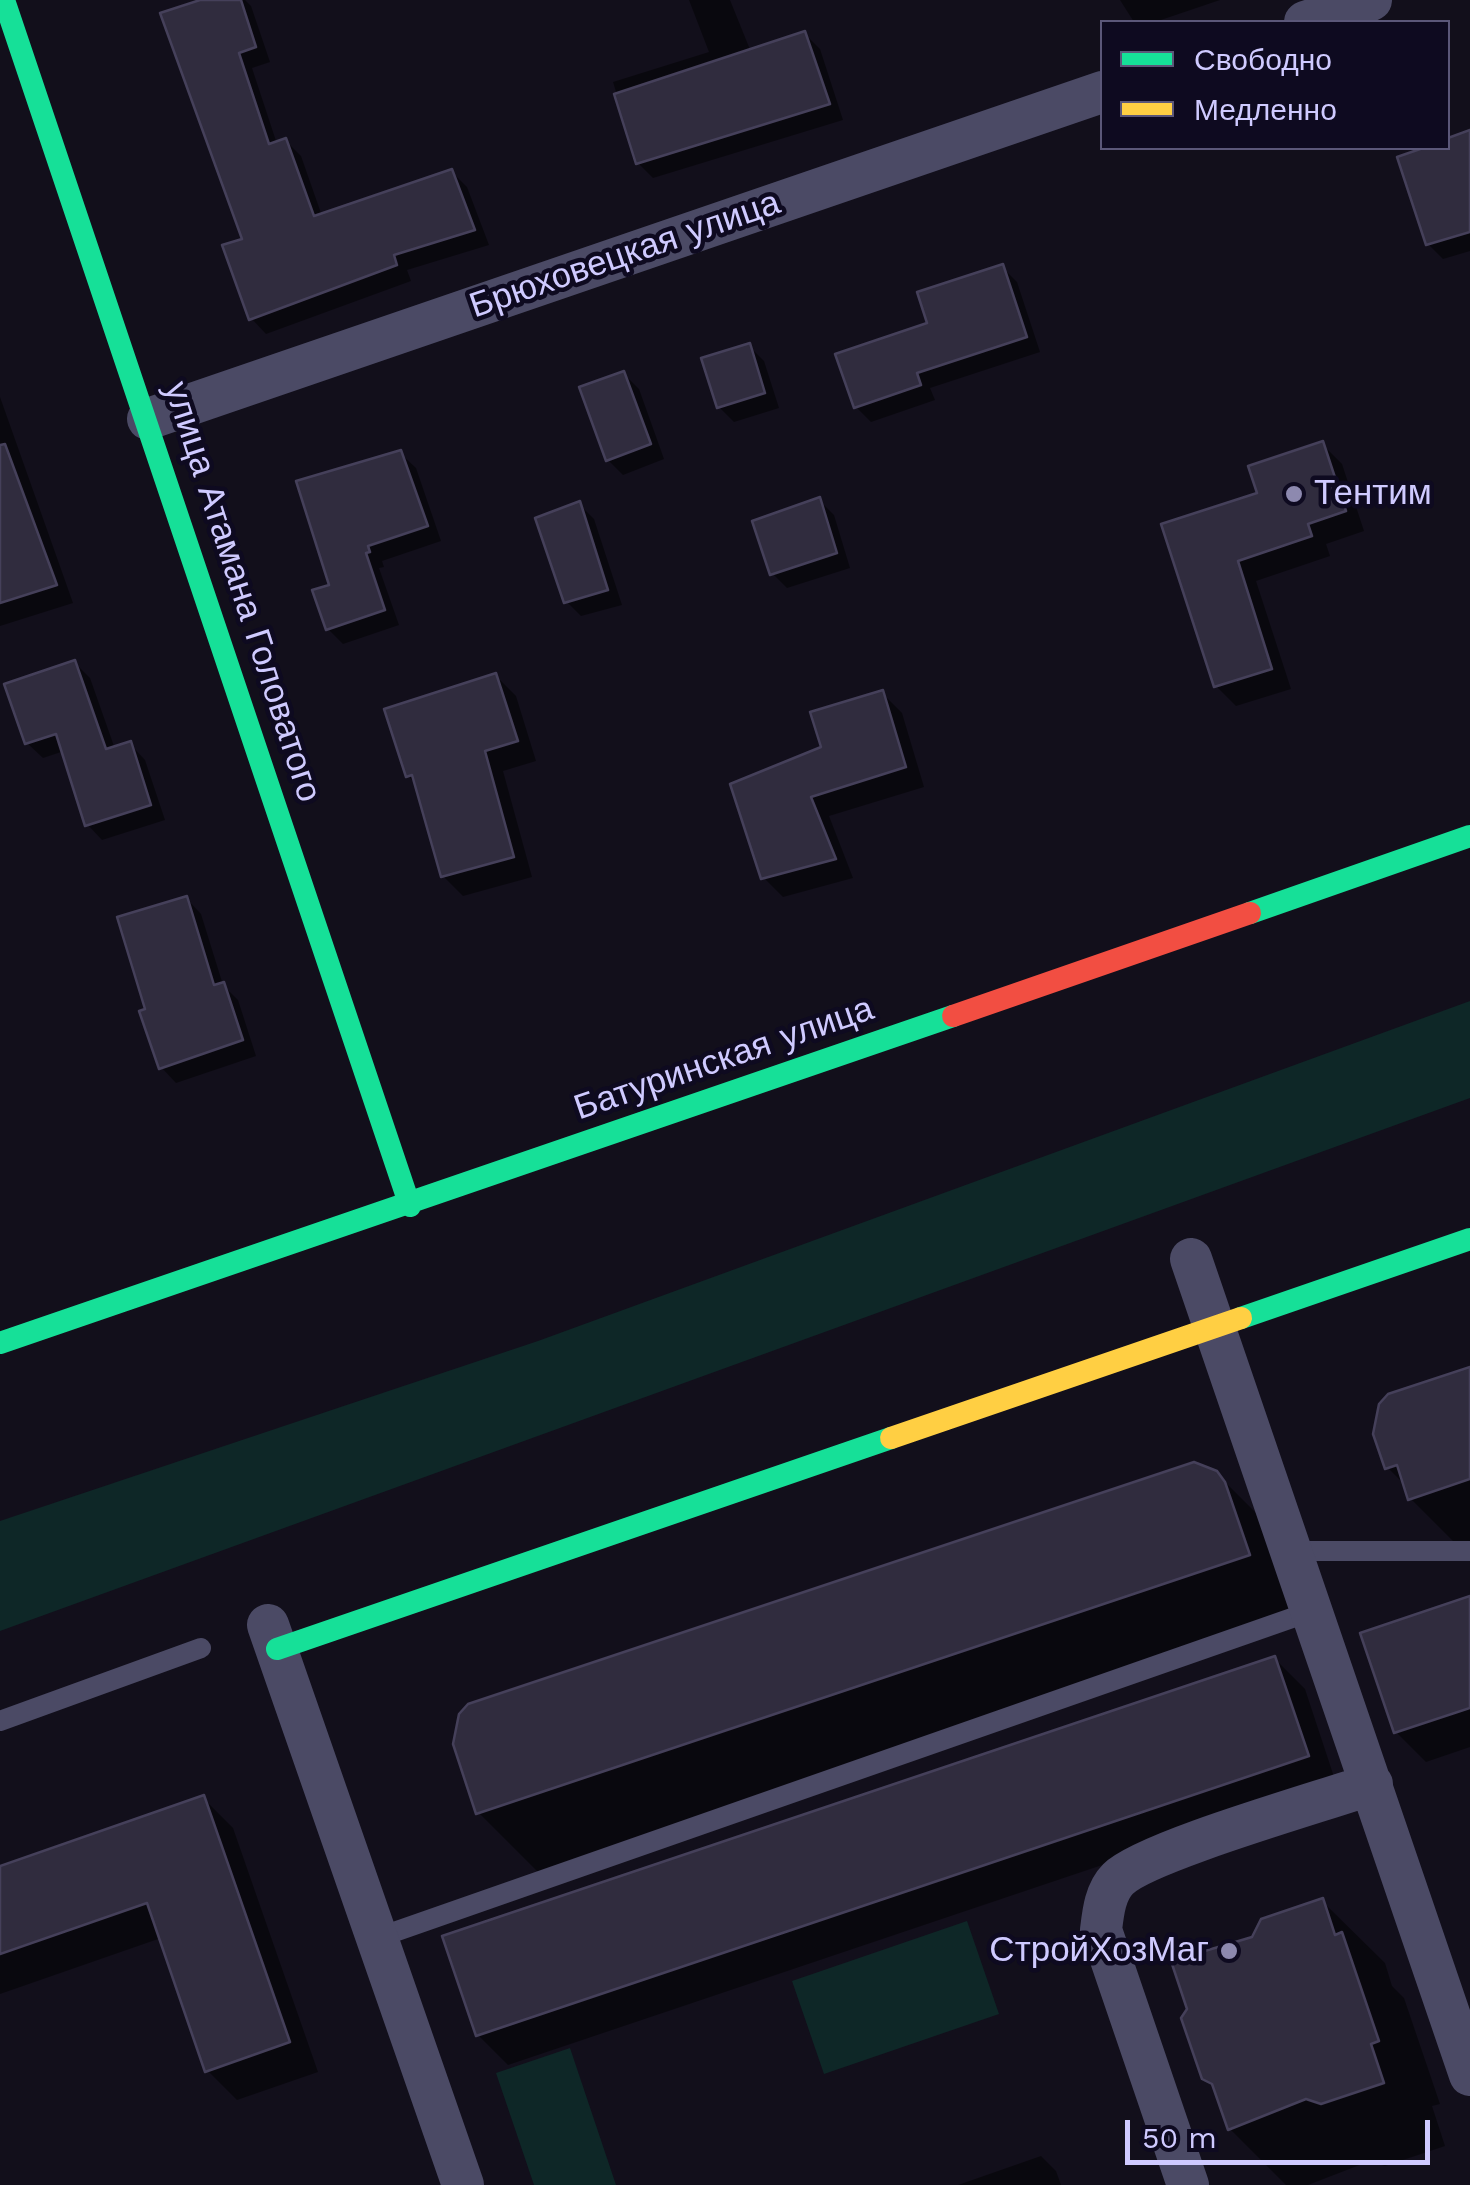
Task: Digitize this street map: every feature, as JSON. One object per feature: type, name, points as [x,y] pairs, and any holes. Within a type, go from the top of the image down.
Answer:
[{"type":"street","name":"улица Атамана Головатого","points":[[4,0],[410,1206]]},
{"type":"street","points":[[1312,20],[1371,0]]},
{"type":"street","name":"Брюховецкая улица","points":[[148,419],[1100,93]]},
{"type":"street","name":"Батуринская улица","points":[[0,1343],[410,1206],[1470,836]]},
{"type":"street","points":[[462,2185],[272,1637],[1214,1328],[1470,1239]]},
{"type":"street","points":[[1191,1259],[1470,2075]]},
{"type":"street","points":[[1188,2185],[1102,1930],[1104,1905],[1118,1879],[1156,1858],[1372,1784]]},
{"type":"lane","points":[[1291,1550],[1470,1550]]},
{"type":"lane","points":[[377,1938],[1312,1611]]},
{"type":"lane","points":[[0,1721],[201,1648]]},
{"type":"green space","points":[[1470,1001],[1470,1098],[0,1631],[0,1521],[538,1341]]},
{"type":"green space","points":[[967,1921],[999,2014],[824,2074],[792,1981]]},
{"type":"green space","points":[[570,2048],[616,2185],[534,2185],[496,2073]]},
{"type":"building","points":[[200,0],[241,0],[256,47],[239,53],[269,144],[286,138],[314,216],[452,169],[475,230],[394,255],[397,265],[249,320],[222,245],[242,239],[160,13]]},
{"type":"building","points":[[805,31],[830,104],[636,164],[614,94]]},
{"type":"building","points":[[1470,130],[1470,232],[1426,245],[1397,157],[1417,150],[1450,150],[1450,137]]},
{"type":"building","points":[[1003,264],[1027,337],[917,373],[921,385],[854,408],[835,354],[927,323],[917,292]]},
{"type":"building","points":[[750,343],[765,393],[717,408],[701,358]]},
{"type":"building","points":[[624,371],[651,444],[606,461],[579,387]]},
{"type":"building","points":[[1323,441],[1346,511],[1308,524],[1312,536],[1238,561],[1272,669],[1214,687],[1161,524],[1257,493],[1248,466]]},
{"type":"building","points":[[5,444],[57,585],[0,603],[0,445]]},
{"type":"building","points":[[401,450],[428,526],[368,546],[370,552],[366,553],[385,610],[326,630],[312,590],[329,585],[296,481]]},
{"type":"building","points":[[820,497],[837,553],[770,575],[752,521]]},
{"type":"building","points":[[580,501],[608,590],[564,603],[535,518]]},
{"type":"building","points":[[75,660],[106,749],[131,741],[151,805],[85,826],[56,734],[25,744],[4,684]]},
{"type":"building","points":[[496,673],[518,741],[485,751],[514,857],[441,877],[412,775],[406,777],[384,709]]},
{"type":"building","points":[[883,690],[906,767],[811,797],[836,859],[761,879],[730,784],[821,747],[810,712]]},
{"type":"building","points":[[187,896],[214,985],[224,982],[243,1040],[159,1069],[139,1011],[145,1009],[117,917]]},
{"type":"building","points":[[1470,1367],[1470,1479],[1408,1500],[1397,1465],[1385,1469],[1373,1434],[1379,1404],[1388,1394]]},
{"type":"building","points":[[1194,1462],[1217,1471],[1225,1482],[1250,1555],[476,1814],[453,1744],[459,1714],[468,1704]]},
{"type":"building","points":[[1470,1596],[1470,1708],[1394,1733],[1360,1633]]},
{"type":"building","points":[[1275,1656],[1309,1756],[476,2036],[442,1936]]},
{"type":"building","points":[[204,1795],[290,2042],[205,2072],[147,1903],[0,1954],[0,1866]]},
{"type":"building","points":[[1323,1898],[1335,1935],[1342,1932],[1379,2041],[1371,2044],[1384,2083],[1321,2104],[1306,2099],[1228,2130],[1212,2084],[1202,2079],[1181,2018],[1187,2009],[1171,1961],[1252,1937],[1261,1919]]},
{"type":"traffic: fast","points":[[4,0],[410,1206]]},
{"type":"traffic: fast","points":[[1250,913],[1470,836]]},
{"type":"traffic: fast","points":[[0,1343],[953,1016]]},
{"type":"traffic: fast","points":[[1241,1318],[1470,1239]]},
{"type":"traffic: fast","points":[[277,1649],[891,1438]]},
{"type":"traffic: slow","points":[[891,1438],[1241,1318]]},
{"type":"traffic: jam","points":[[953,1016],[1250,913]]},
{"type":"place","name":"Тентим","points":[[1294,494]]},
{"type":"place","name":"СтройХозМаг","points":[[1229,1951]]}]
